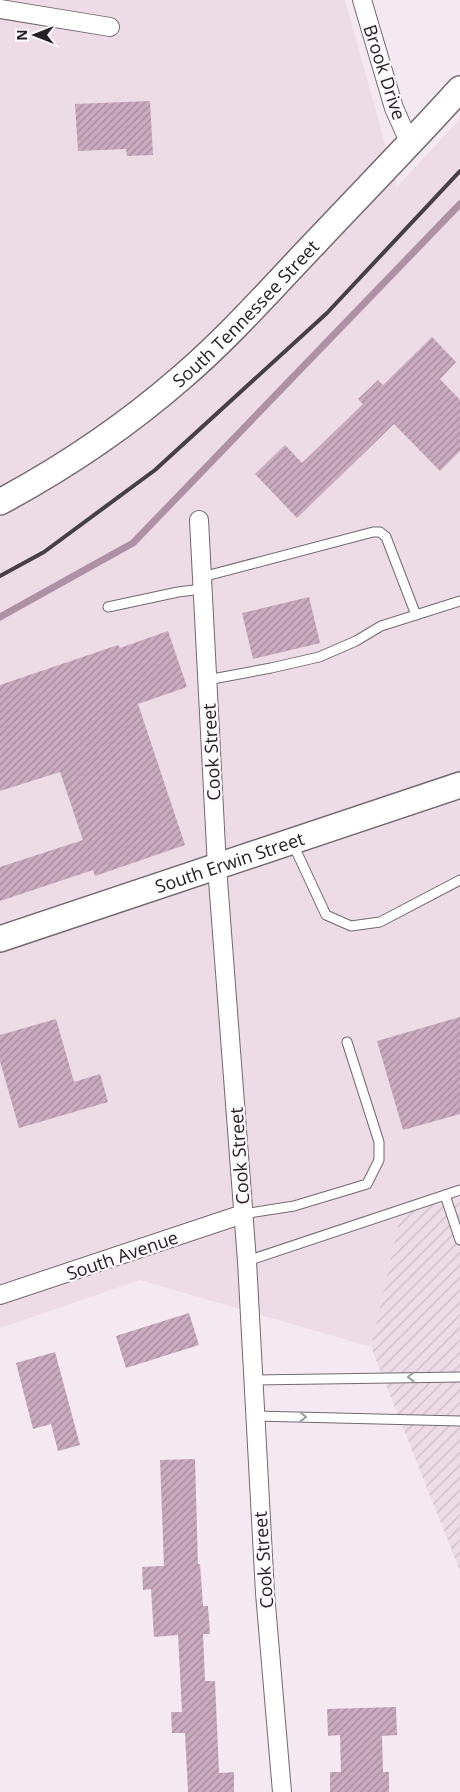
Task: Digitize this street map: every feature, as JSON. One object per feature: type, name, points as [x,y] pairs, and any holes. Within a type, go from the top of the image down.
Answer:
[{"type":"main road","name":"South Tennessee Street","points":[[0,502],[55,471],[93,446],[182,378],[248,314],[460,90]]},
{"type":"main road","name":"South Erwin Street","points":[[0,939],[217,868],[460,785]]},
{"type":"street","name":"Brook Drive","points":[[362,0],[394,108],[410,144]]},
{"type":"street","points":[[0,9],[110,27]]},
{"type":"street","name":"Cook Street","points":[[198,520],[217,868],[247,1261],[265,1593],[282,1792]]},
{"type":"street","name":"South Avenue","points":[[0,1296],[243,1214]]},
{"type":"lane","points":[[108,607],[178,592],[202,583],[373,532],[380,532],[386,537],[416,615]]},
{"type":"lane","points":[[207,680],[319,657],[381,626],[460,601]]},
{"type":"lane","points":[[292,842],[326,915],[351,926],[380,922],[460,880]]},
{"type":"lane","points":[[243,1214],[294,1206],[367,1184],[379,1160],[379,1142],[347,1042]]},
{"type":"lane","points":[[247,1261],[460,1190]]},
{"type":"lane","points":[[445,1195],[460,1240]]},
{"type":"lane","points":[[252,1380],[460,1377]]},
{"type":"lane","points":[[255,1416],[460,1421]]},
{"type":"shaded area","points":[[0,0],[345,0],[397,187],[460,119],[460,1190],[401,1214],[371,1347],[140,1280],[0,1328]]},
{"type":"shaded area","points":[[460,1190],[460,1571],[371,1347],[401,1214]]},
{"type":"building","points":[[150,101],[153,155],[127,156],[126,149],[78,151],[75,104]]},
{"type":"building","points":[[432,337],[456,362],[440,379],[460,400],[460,451],[440,471],[394,424],[297,518],[255,474],[285,445],[302,463],[363,404],[358,399],[378,380],[383,385]]},
{"type":"building","points":[[309,597],[320,643],[253,659],[242,613]]},
{"type":"building","points":[[168,631],[187,687],[138,704],[185,845],[95,876],[93,870],[0,901],[0,867],[83,840],[60,772],[0,791],[0,685],[118,645],[120,648]]},
{"type":"building","points":[[460,1017],[460,1114],[403,1130],[377,1041]]},
{"type":"building","points":[[56,1019],[74,1082],[100,1074],[108,1102],[19,1128],[0,1061],[0,1035]]},
{"type":"building","points":[[189,1313],[199,1345],[126,1368],[116,1336]]},
{"type":"building","points":[[55,1352],[80,1445],[58,1451],[51,1424],[33,1429],[16,1363]]},
{"type":"building","points":[[195,1459],[198,1564],[200,1564],[203,1606],[208,1606],[210,1634],[203,1634],[205,1681],[215,1681],[219,1773],[234,1772],[234,1792],[188,1792],[185,1733],[172,1733],[171,1712],[182,1712],[178,1635],[154,1637],[151,1589],[143,1590],[142,1567],[164,1566],[160,1460]]},
{"type":"building","points":[[396,1707],[397,1735],[382,1736],[383,1772],[389,1772],[389,1792],[330,1792],[330,1772],[341,1772],[340,1735],[328,1736],[327,1709]]},
{"type":"waterway","points":[[0,617],[133,543],[460,204]]},
{"type":"railway","points":[[0,576],[44,552],[155,470],[327,313],[460,171]]}]
